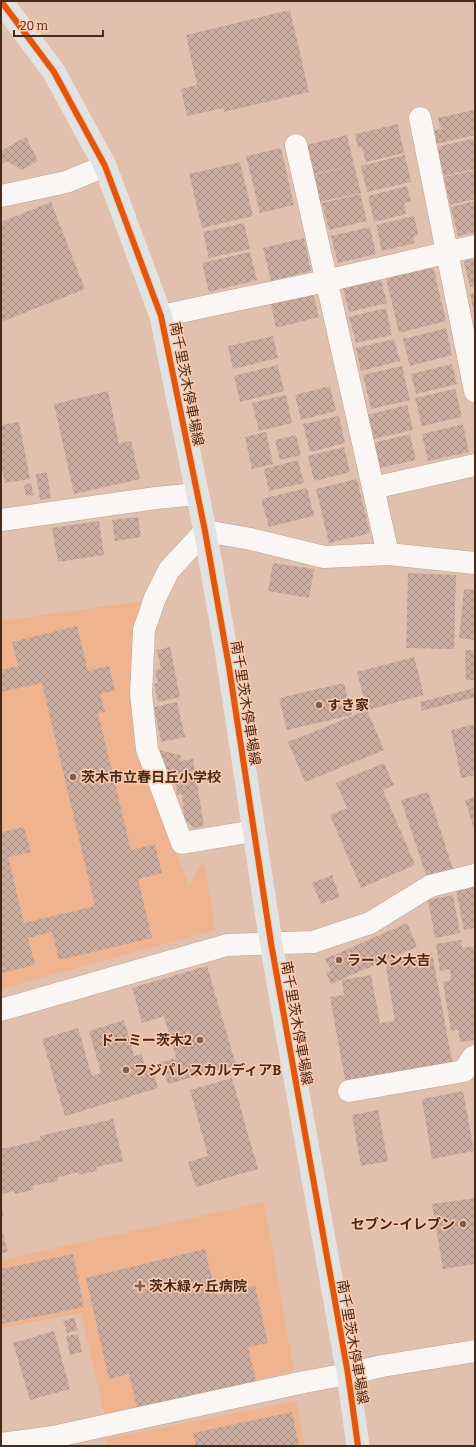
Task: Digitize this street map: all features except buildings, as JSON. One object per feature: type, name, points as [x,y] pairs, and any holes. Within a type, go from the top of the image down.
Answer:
[{"type":"main road","name":"南千里茨木停車場線","points":[[2,1],[54,72],[105,166],[161,316],[205,531],[229,667],[271,943],[348,1374],[358,1446]]},
{"type":"street","points":[[420,118],[475,391]]},
{"type":"street","points":[[296,145],[388,554]]},
{"type":"street","points":[[1,196],[66,182],[105,166]]},
{"type":"street","points":[[161,316],[326,281],[475,246]]},
{"type":"street","points":[[373,488],[475,465]]},
{"type":"street","points":[[1,520],[156,498],[197,494]]},
{"type":"street","points":[[254,831],[182,843],[147,749],[140,694],[144,630],[155,598],[170,570],[205,531],[250,539],[324,557],[388,554],[475,563]]},
{"type":"street","points":[[1,1010],[227,945],[313,942],[370,923],[430,886],[475,875]]},
{"type":"street","points":[[349,1091],[464,1071],[475,1056]]},
{"type":"street","points":[[1,1444],[53,1437],[296,1383],[348,1374],[382,1366],[475,1351]]},
{"type":"shaded area","name":"茨木市立春日丘小学校","points":[[143,601],[134,629],[130,693],[135,753],[189,885],[204,861],[215,930],[1,989],[1,621]]},
{"type":"shaded area","name":"茨木緑ヶ丘病院","points":[[264,1202],[294,1371],[105,1417],[81,1313],[1,1328],[1,1260]]},
{"type":"shaded area","points":[[296,1401],[305,1446],[108,1446],[106,1439]]},
{"type":"cycle path","points":[[1,1],[54,72],[105,166],[161,316],[205,531],[229,667],[271,943],[348,1374],[358,1446]]},
{"type":"place","name":"すき家","points":[[319,705]]},
{"type":"place","name":"茨木市立春日丘小学校","points":[[73,777]]},
{"type":"place","name":"ラーメン大吉","points":[[339,960]]},
{"type":"place","name":"ドーミー茨木2","points":[[200,1040]]},
{"type":"place","name":"フジパレスカルディアB","points":[[126,1070]]},
{"type":"place","name":"セブン-イレブン","points":[[463,1224]]},
{"type":"place","name":"茨木緑ヶ丘病院","points":[[140,1286]]}]
